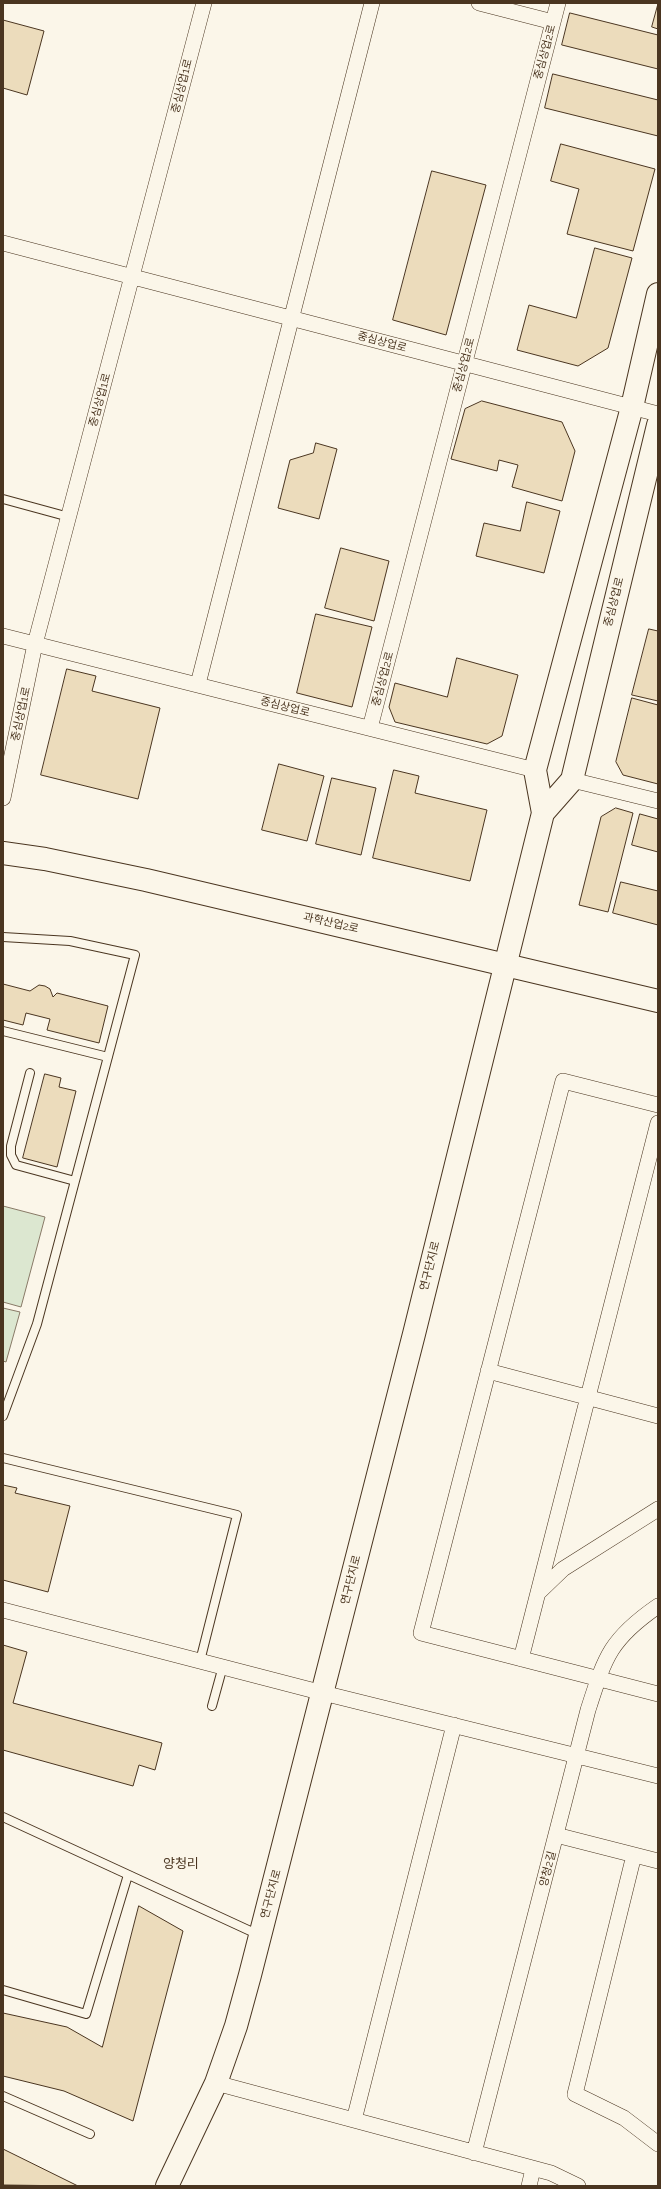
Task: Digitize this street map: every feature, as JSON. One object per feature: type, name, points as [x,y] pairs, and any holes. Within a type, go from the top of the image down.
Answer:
[{"type":"street","name":"중심상업1로","points":[[3,798],[35,644],[204,3]]},
{"type":"street","points":[[198,684],[372,3]]},
{"type":"street","points":[[479,3],[553,22]]},
{"type":"street","name":"중심상업2로","points":[[370,728],[558,3]]},
{"type":"street","name":"중심상업로","points":[[3,243],[658,414]]},
{"type":"street","name":"중심상업로","points":[[504,964],[543,813],[535,770],[632,407],[658,294]]},
{"type":"street","name":"중심상업로","points":[[543,813],[572,780],[658,425]]},
{"type":"street","name":"중심상업로","points":[[3,636],[535,770]]},
{"type":"street","points":[[572,780],[658,801]]},
{"type":"street","name":"과학산업2로","points":[[3,853],[45,859],[146,880],[658,1001]]},
{"type":"street","name":"연구단지로","points":[[168,2186],[216,2083],[236,2026],[323,1693],[504,964]]},
{"type":"street","points":[[658,1105],[563,1081],[421,1633],[658,1694]]},
{"type":"street","points":[[521,1659],[658,1123]]},
{"type":"street","points":[[488,1371],[658,1416]]},
{"type":"street","points":[[538,1593],[563,1569],[658,1509]]},
{"type":"street","name":"양청2길","points":[[474,2153],[576,1756],[598,1678],[603,1664],[615,1643],[634,1622],[658,1606]]},
{"type":"street","points":[[3,1610],[323,1693],[658,1776]]},
{"type":"street","points":[[354,2120],[454,1725]]},
{"type":"street","points":[[556,1835],[658,1861]]},
{"type":"street","points":[[634,1855],[575,2094],[624,2118],[658,2144]]},
{"type":"street","points":[[216,2083],[551,2173],[578,2186]]},
{"type":"street","points":[[530,2186],[533,2169]]},
{"type":"lane","points":[[3,500],[69,516]]},
{"type":"lane","points":[[3,937],[70,941],[135,955],[32,1344],[3,1416]]},
{"type":"lane","points":[[3,1031],[108,1057]]},
{"type":"lane","points":[[30,1072],[11,1146],[11,1155],[16,1165],[75,1181]]},
{"type":"lane","points":[[3,1458],[237,1515],[200,1661]]},
{"type":"lane","points":[[212,1706],[223,1666]]},
{"type":"lane","points":[[3,1817],[260,1936]]},
{"type":"lane","points":[[3,1990],[86,2014],[128,1875]]},
{"type":"lane","points":[[3,2096],[90,2134]]},
{"type":"green space","points":[[3,1206],[45,1217],[21,1307],[3,1302]]},
{"type":"green space","points":[[3,1308],[20,1312],[6,1362],[3,1361]]},
{"type":"building","points":[[658,4],[658,29],[652,27]]},
{"type":"building","points":[[570,13],[658,35],[658,69],[562,45]]},
{"type":"building","points":[[3,20],[44,31],[27,95],[3,88]]},
{"type":"building","points":[[553,74],[658,100],[658,136],[545,108]]},
{"type":"building","points":[[561,144],[655,169],[633,251],[567,234],[579,189],[551,181]]},
{"type":"building","points":[[432,171],[486,185],[446,335],[393,320]]},
{"type":"building","points":[[595,248],[632,258],[608,348],[578,366],[517,350],[529,305],[576,318]]},
{"type":"building","points":[[482,401],[562,422],[575,451],[562,501],[512,487],[518,465],[499,460],[497,471],[451,459],[465,409]]},
{"type":"building","points":[[316,443],[337,449],[319,519],[278,508],[290,460],[313,453]]},
{"type":"building","points":[[527,502],[560,511],[544,573],[476,556],[484,523],[520,531]]},
{"type":"building","points":[[341,548],[389,561],[374,621],[325,608]]},
{"type":"building","points":[[316,614],[372,627],[352,707],[297,693]]},
{"type":"building","points":[[649,629],[658,631],[658,701],[632,695]]},
{"type":"building","points":[[457,658],[518,675],[502,736],[487,744],[395,722],[389,707],[395,683],[447,697]]},
{"type":"building","points":[[67,669],[96,676],[92,691],[160,708],[138,799],[41,775]]},
{"type":"building","points":[[632,698],[658,705],[658,784],[623,775],[616,762]]},
{"type":"building","points":[[279,764],[324,776],[307,841],[262,830]]},
{"type":"building","points":[[394,770],[419,776],[415,793],[487,810],[470,881],[373,858]]},
{"type":"building","points":[[332,778],[376,788],[361,855],[316,844]]},
{"type":"building","points":[[616,808],[633,813],[608,912],[579,905],[601,817]]},
{"type":"building","points":[[640,814],[658,819],[658,852],[632,845]]},
{"type":"building","points":[[621,882],[658,891],[658,925],[613,913]]},
{"type":"building","points":[[3,984],[30,991],[39,985],[45,986],[50,989],[53,997],[57,993],[108,1006],[99,1043],[47,1030],[50,1019],[26,1013],[23,1025],[3,1020]]},
{"type":"building","points":[[45,1074],[61,1078],[59,1087],[76,1091],[57,1167],[23,1158]]},
{"type":"building","points":[[3,1485],[17,1488],[15,1493],[70,1506],[48,1592],[3,1580]]},
{"type":"building","points":[[3,1645],[27,1652],[13,1703],[162,1743],[155,1770],[139,1765],[133,1786],[3,1750]]},
{"type":"building","points":[[139,1906],[183,1931],[133,2121],[64,2091],[3,2076],[3,2013],[67,2027],[102,2047]]},
{"type":"building","points":[[3,2149],[78,2186],[3,2185]]},
{"type":"district","name":"양청리","points":[[181,1864]]}]
